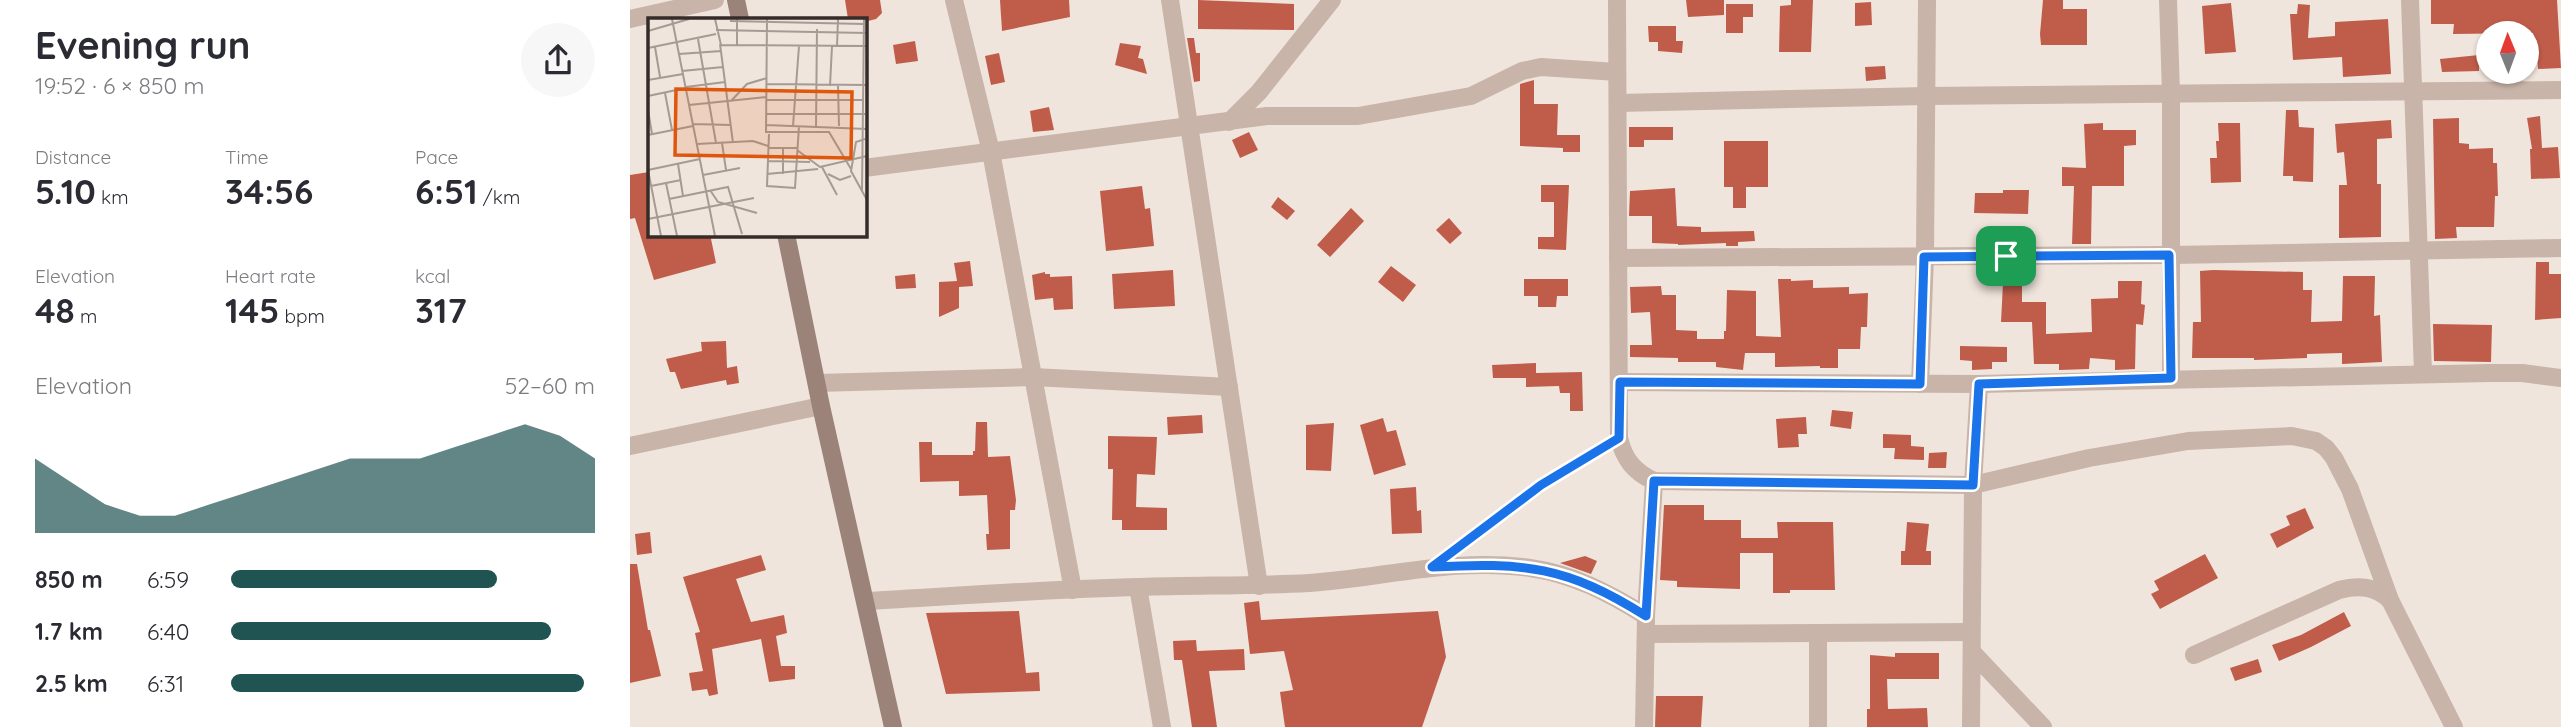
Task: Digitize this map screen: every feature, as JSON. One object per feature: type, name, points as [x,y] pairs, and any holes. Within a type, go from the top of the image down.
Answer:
[{"type":"main road","points":[[736,0],[740,18]]},
{"type":"main road","points":[[786,236],[821,407],[893,727]]},
{"type":"street","points":[[630,19],[715,0]]},
{"type":"street","points":[[954,0],[991,152],[1073,590]]},
{"type":"street","points":[[1171,0],[1259,586]]},
{"type":"street","points":[[1229,122],[1259,92],[1332,0]]},
{"type":"street","points":[[1617,0],[1619,438],[1631,465],[1654,481],[1973,485],[2089,458],[2188,441],[2292,436],[2316,441],[2334,458],[2350,489],[2390,600],[2454,727]]},
{"type":"street","points":[[1920,384],[1927,0]]},
{"type":"street","points":[[2168,0],[2171,93],[2171,378]]},
{"type":"street","points":[[2410,0],[2423,373]]},
{"type":"street","points":[[866,168],[1267,116],[1358,116],[1471,96],[1522,71],[1541,67],[1616,72]]},
{"type":"street","points":[[1618,103],[1926,96],[2561,90]]},
{"type":"street","points":[[1618,258],[2169,255],[2561,248]]},
{"type":"street","points":[[1620,382],[1979,384],[2423,373],[2522,373],[2561,378]]},
{"type":"street","points":[[817,383],[1033,377],[1229,387]]},
{"type":"street","points":[[1971,727],[1973,485],[1979,384]]},
{"type":"street","points":[[630,446],[821,407]]},
{"type":"street","points":[[1644,727],[1646,625],[1654,481]]},
{"type":"street","points":[[866,601],[1138,587],[1259,586],[1356,579],[1432,567],[1507,565],[1569,576],[1615,597],[1646,625],[1818,633],[1971,632]]},
{"type":"street","points":[[1138,587],[1162,727]]},
{"type":"street","points":[[2194,655],[2339,590],[2350,587],[2374,589],[2390,600]]},
{"type":"street","points":[[1818,633],[1818,727]]},
{"type":"street","points":[[1972,652],[2043,727]]},
{"type":"path","points":[[1454,549],[1541,485],[1619,438]]},
{"type":"building","points":[[845,0],[880,0],[882,13],[876,19],[866,22],[866,18],[848,18]]},
{"type":"building","points":[[1000,0],[1069,0],[1070,17],[1002,31]]},
{"type":"building","points":[[1198,0],[1294,4],[1294,30],[1198,29]]},
{"type":"building","points":[[1686,0],[1724,0],[1724,15],[1688,17]]},
{"type":"building","points":[[1791,0],[1813,0],[1811,52],[1779,52],[1780,6],[1791,5]]},
{"type":"building","points":[[2043,0],[2063,0],[2063,9],[2087,9],[2087,45],[2041,45]]},
{"type":"building","points":[[2431,0],[2557,0],[2561,68],[2539,69],[2539,21],[2476,21],[2476,34],[2453,34],[2454,24],[2431,24]]},
{"type":"building","points":[[1871,2],[1872,25],[1855,26],[1855,3]]},
{"type":"building","points":[[2231,3],[2236,52],[2205,54],[2202,6]]},
{"type":"building","points":[[1726,4],[1753,4],[1753,17],[1743,17],[1743,33],[1726,33]]},
{"type":"building","points":[[2298,4],[2310,5],[2308,38],[2335,36],[2335,22],[2388,19],[2391,74],[2343,77],[2342,57],[2293,60],[2290,14],[2297,14]]},
{"type":"building","points":[[1648,26],[1676,26],[1676,41],[1683,41],[1682,53],[1658,51],[1658,42],[1649,42]]},
{"type":"building","points":[[1187,38],[1194,38],[1196,53],[1200,53],[1200,81],[1194,82]]},
{"type":"building","points":[[915,41],[918,61],[896,64],[893,45]]},
{"type":"building","points":[[1120,43],[1141,46],[1138,58],[1143,59],[1147,74],[1115,65]]},
{"type":"building","points":[[999,53],[1005,82],[991,85],[985,56]]},
{"type":"building","points":[[2476,55],[2476,71],[2442,72],[2440,59]]},
{"type":"building","points":[[1885,66],[1886,79],[1866,81],[1865,67]]},
{"type":"building","points":[[1534,80],[1534,104],[1558,104],[1557,135],[1580,135],[1580,152],[1563,152],[1563,148],[1520,146],[1520,84]]},
{"type":"building","points":[[1049,107],[1054,130],[1033,132],[1030,111]]},
{"type":"building","points":[[2286,110],[2298,110],[2299,127],[2314,128],[2313,182],[2293,181],[2293,176],[2283,176]]},
{"type":"building","points":[[2540,116],[2542,148],[2558,147],[2560,178],[2531,179],[2532,149],[2527,118]]},
{"type":"building","points":[[2459,118],[2459,143],[2469,144],[2469,149],[2493,148],[2493,163],[2497,163],[2498,196],[2495,196],[2494,227],[2456,227],[2457,238],[2435,239],[2433,119]]},
{"type":"building","points":[[2391,120],[2392,138],[2377,139],[2377,184],[2381,184],[2381,237],[2339,238],[2339,185],[2347,185],[2344,152],[2337,153],[2335,124]]},
{"type":"building","points":[[2103,123],[2103,130],[2136,130],[2136,145],[2124,146],[2124,186],[2092,186],[2091,244],[2072,244],[2074,186],[2062,186],[2062,167],[2086,168],[2084,124]]},
{"type":"building","points":[[2218,123],[2240,123],[2241,182],[2211,183],[2210,158],[2217,158]]},
{"type":"building","points":[[1629,127],[1673,127],[1673,140],[1644,140],[1644,147],[1629,147]]},
{"type":"building","points":[[1249,132],[1258,150],[1240,158],[1232,140]]},
{"type":"building","points":[[1724,141],[1768,141],[1768,187],[1746,187],[1746,208],[1733,208],[1733,187],[1724,187]]},
{"type":"building","points":[[648,172],[648,236],[710,236],[716,263],[654,280],[635,218],[630,219],[630,175]]},
{"type":"building","points":[[1541,185],[1569,185],[1566,250],[1538,249],[1538,237],[1554,237],[1554,202],[1541,202]]},
{"type":"building","points":[[1142,186],[1145,209],[1150,208],[1154,246],[1106,251],[1100,191]]},
{"type":"building","points":[[1675,188],[1677,226],[1701,227],[1701,232],[1754,231],[1755,241],[1738,242],[1738,246],[1726,246],[1726,243],[1652,243],[1652,216],[1629,216],[1630,191]]},
{"type":"building","points":[[2003,190],[2029,190],[2028,214],[1974,213],[1975,193],[2003,193]]},
{"type":"building","points":[[1278,197],[1295,211],[1287,220],[1271,207]]},
{"type":"building","points":[[1351,208],[1364,221],[1330,257],[1317,245]]},
{"type":"building","points":[[1449,218],[1462,233],[1450,244],[1436,230]]},
{"type":"building","points":[[970,261],[973,286],[959,287],[959,308],[939,317],[939,282],[957,281],[954,263]]},
{"type":"building","points":[[2536,262],[2549,262],[2549,274],[2561,274],[2561,318],[2535,320]]},
{"type":"building","points":[[1391,266],[1416,285],[1403,302],[1378,282]]},
{"type":"building","points":[[1173,270],[1175,306],[1114,309],[1112,274]]},
{"type":"building","points":[[2200,271],[2303,272],[2303,290],[2312,290],[2311,322],[2342,321],[2343,276],[2375,276],[2374,316],[2380,315],[2382,362],[2342,364],[2342,353],[2307,354],[2307,358],[2254,360],[2192,358],[2193,322],[2201,322]]},
{"type":"building","points":[[1045,272],[1050,274],[1050,277],[1072,276],[1073,309],[1054,310],[1053,298],[1035,300],[1032,275]]},
{"type":"building","points":[[915,274],[916,288],[896,289],[895,276]]},
{"type":"building","points":[[1524,279],[1568,279],[1568,296],[1557,296],[1556,307],[1538,307],[1538,296],[1524,296]]},
{"type":"building","points":[[1778,279],[1813,280],[1813,288],[1849,287],[1849,294],[1868,293],[1867,327],[1861,327],[1860,349],[1838,349],[1838,368],[1775,367],[1775,353],[1745,353],[1743,370],[1716,367],[1716,362],[1678,362],[1678,358],[1630,357],[1630,345],[1652,345],[1650,312],[1631,313],[1630,287],[1661,286],[1662,295],[1676,295],[1676,330],[1697,331],[1697,339],[1724,339],[1727,290],[1756,291],[1756,336],[1781,337]]},
{"type":"building","points":[[2118,281],[2142,281],[2141,304],[2145,305],[2143,325],[2136,324],[2135,369],[2115,370],[2115,360],[2090,358],[2089,369],[2059,370],[2059,364],[2034,364],[2032,322],[2001,322],[2003,283],[2022,283],[2022,302],[2046,302],[2046,334],[2092,332],[2091,299],[2118,298]]},
{"type":"building","points":[[2433,324],[2492,325],[2491,362],[2434,361]]},
{"type":"building","points":[[726,341],[727,368],[737,366],[739,383],[727,385],[726,380],[681,389],[675,372],[670,372],[666,359],[702,351],[701,342]]},
{"type":"building","points":[[1960,346],[2007,347],[2007,362],[1992,362],[1992,369],[1972,370],[1972,361],[1960,360]]},
{"type":"building","points":[[1536,363],[1536,373],[1582,372],[1583,411],[1570,411],[1570,393],[1560,393],[1559,386],[1526,387],[1526,378],[1493,378],[1492,365]]},
{"type":"building","points":[[1832,410],[1853,412],[1851,429],[1830,426]]},
{"type":"building","points":[[1202,415],[1203,433],[1168,435],[1167,417]]},
{"type":"building","points":[[1806,417],[1807,434],[1798,434],[1799,447],[1778,448],[1776,419]]},
{"type":"building","points":[[1383,418],[1387,432],[1396,430],[1406,465],[1374,475],[1360,425]]},
{"type":"building","points":[[976,422],[987,422],[988,457],[1010,456],[1016,500],[1015,510],[1010,510],[1010,549],[987,550],[987,495],[959,496],[959,481],[920,482],[919,442],[932,442],[932,455],[973,455]]},
{"type":"building","points":[[1334,423],[1331,471],[1306,470],[1306,425]]},
{"type":"building","points":[[1883,434],[1911,435],[1911,446],[1924,447],[1924,460],[1894,459],[1895,448],[1883,448]]},
{"type":"building","points":[[1108,436],[1157,437],[1155,475],[1137,474],[1136,507],[1167,508],[1167,530],[1122,530],[1122,520],[1112,520],[1113,469],[1108,469]]},
{"type":"building","points":[[1947,452],[1946,468],[1928,468],[1929,453]]},
{"type":"building","points":[[1416,487],[1417,511],[1421,510],[1422,533],[1392,534],[1390,489]]},
{"type":"building","points":[[1664,505],[1704,505],[1704,520],[1741,520],[1741,538],[1778,538],[1777,522],[1833,522],[1835,590],[1790,590],[1790,593],[1773,593],[1773,553],[1740,553],[1740,589],[1677,587],[1677,581],[1660,580]]},
{"type":"building","points":[[2305,508],[2314,528],[2277,548],[2270,534],[2290,525],[2286,516]]},
{"type":"building","points":[[1907,522],[1929,524],[1926,551],[1931,551],[1931,565],[1901,565]]},
{"type":"building","points":[[650,532],[652,553],[637,555],[635,534]]},
{"type":"building","points":[[2205,554],[2218,578],[2160,609],[2151,594],[2159,590],[2154,581]]},
{"type":"building","points":[[761,555],[766,570],[736,579],[751,622],[784,615],[787,633],[776,636],[781,666],[795,666],[795,679],[769,682],[761,639],[712,649],[718,694],[709,696],[707,689],[692,691],[689,673],[703,671],[695,633],[700,632],[683,577]]},
{"type":"building","points":[[1585,556],[1597,561],[1591,574],[1560,563]]},
{"type":"building","points":[[630,564],[637,564],[648,630],[661,676],[630,683]]},
{"type":"building","points":[[1259,601],[1261,620],[1438,611],[1446,657],[1422,727],[1285,727],[1280,692],[1293,690],[1284,651],[1250,654],[1244,603]]},
{"type":"building","points":[[1019,611],[1026,673],[1039,672],[1040,691],[946,694],[926,613]]},
{"type":"building","points":[[2344,612],[2351,626],[2279,661],[2272,645],[2301,635]]},
{"type":"building","points":[[1196,640],[1197,651],[1244,649],[1245,670],[1209,671],[1217,727],[1192,727],[1182,660],[1174,660],[1173,641]]},
{"type":"building","points":[[1895,653],[1939,653],[1939,679],[1887,679],[1888,709],[1927,708],[1928,727],[1867,727],[1867,709],[1870,709],[1870,655],[1895,657]]},
{"type":"building","points":[[2258,659],[2262,672],[2235,681],[2230,668]]},
{"type":"building","points":[[1656,696],[1703,696],[1701,727],[1655,727]]},
{"type":"route","points":[[2169,255],[2171,378],[1979,384],[1973,485],[1654,481],[1646,616],[1593,585],[1549,571],[1483,564],[1432,567],[1541,485],[1619,438],[1620,382],[1920,384],[1924,257],[2006,256],[2169,255]]}]
